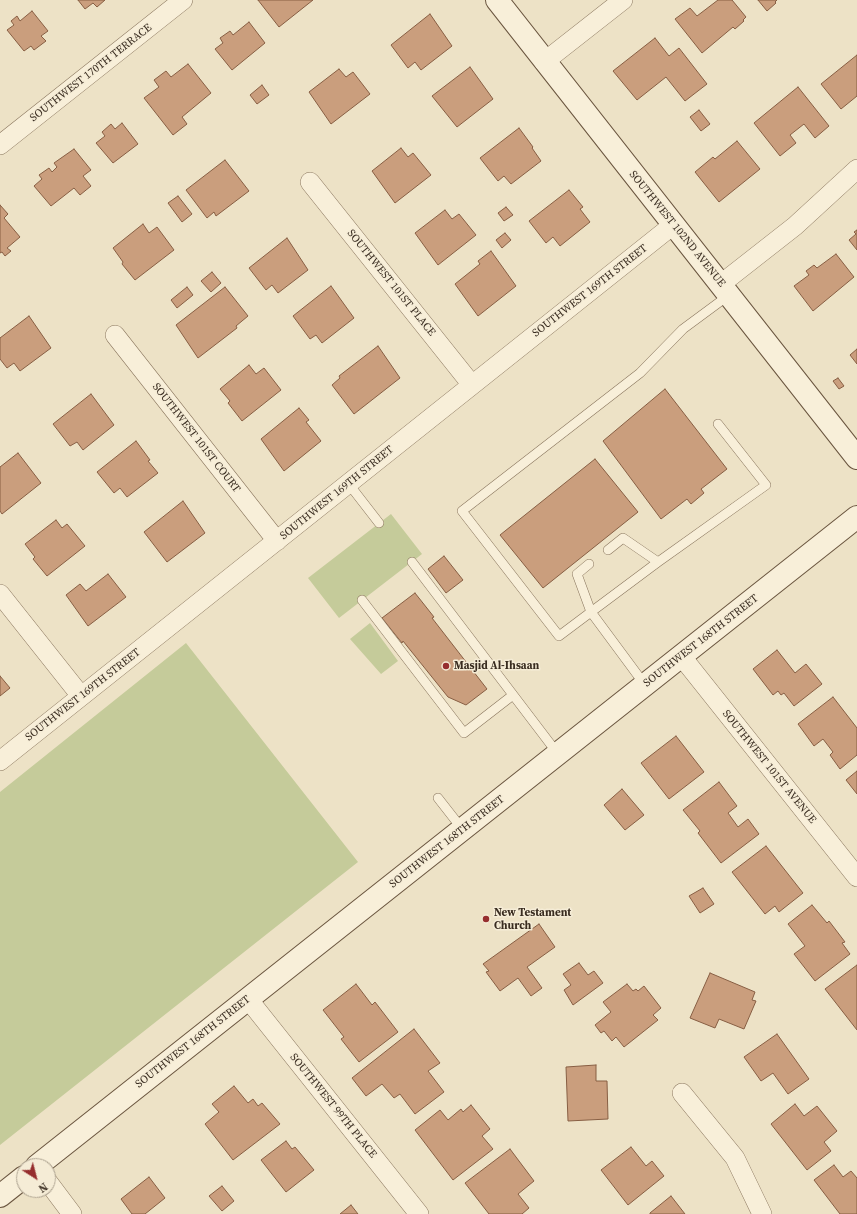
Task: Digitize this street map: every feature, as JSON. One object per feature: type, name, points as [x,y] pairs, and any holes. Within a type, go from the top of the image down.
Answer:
[{"type":"street","name":"SOUTHWEST 170TH TERRACE","points":[[0,145],[183,0]]},
{"type":"street","name":"SOUTHWEST 102ND AVENUE","points":[[497,0],[673,225],[726,289],[857,458]]},
{"type":"street","points":[[544,62],[623,0]]},
{"type":"street","points":[[726,289],[857,169]]},
{"type":"street","name":"SOUTHWEST 101ST PLACE","points":[[310,182],[472,385]]},
{"type":"street","name":"SOUTHWEST 169TH STREET","points":[[0,761],[673,225]]},
{"type":"street","name":"SOUTHWEST 101ST COURT","points":[[115,336],[277,541]]},
{"type":"street","name":"SOUTHWEST 168TH STREET","points":[[47,1158],[857,517]]},
{"type":"street","points":[[0,594],[81,696]]},
{"type":"street","name":"SOUTHWEST 101ST AVENUE","points":[[682,657],[857,877]]},
{"type":"street","name":"SOUTHWEST 99TH PLACE","points":[[248,999],[419,1214]]},
{"type":"street","points":[[682,1093],[735,1158],[762,1214]]},
{"type":"street","points":[[0,1196],[16,1183]]},
{"type":"street","points":[[56,1193],[72,1214]]},
{"type":"lane","points":[[718,424],[766,485],[658,562],[560,636],[462,511],[640,373],[683,329],[726,289]]},
{"type":"lane","points":[[348,483],[379,523]]},
{"type":"lane","points":[[608,550],[623,538],[658,562]]},
{"type":"lane","points":[[412,562],[558,754]]},
{"type":"lane","points":[[590,564],[577,574],[591,612],[645,685]]},
{"type":"lane","points":[[362,600],[464,733],[513,695]]},
{"type":"lane","points":[[438,798],[462,830]]},
{"type":"green space","points":[[391,514],[422,554],[339,618],[308,578]]},
{"type":"green space","points":[[370,623],[398,661],[381,674],[350,639]]},
{"type":"green space","points":[[186,643],[358,862],[0,1145],[0,792]]},
{"type":"building","points":[[78,0],[105,0],[97,7],[93,3],[85,9]]},
{"type":"building","points":[[258,0],[313,0],[279,27]]},
{"type":"building","points":[[718,0],[732,0],[746,17],[743,20],[744,21],[735,29],[733,27],[702,53],[675,19],[690,8],[697,16]]},
{"type":"building","points":[[758,0],[777,0],[775,2],[776,3],[767,11]]},
{"type":"building","points":[[32,11],[48,31],[41,36],[46,41],[34,50],[31,46],[24,51],[7,30],[14,25],[11,21],[17,16],[20,21]]},
{"type":"building","points":[[430,14],[452,46],[421,70],[415,62],[408,68],[391,45]]},
{"type":"building","points":[[249,22],[265,43],[232,70],[215,49],[223,43],[220,38],[230,31],[233,35]]},
{"type":"building","points":[[655,38],[669,56],[679,48],[707,84],[685,101],[666,77],[637,100],[613,71]]},
{"type":"building","points":[[857,55],[857,96],[841,109],[821,84]]},
{"type":"building","points":[[188,64],[211,93],[182,117],[187,124],[173,135],[144,98],[159,87],[154,80],[166,71],[171,77]]},
{"type":"building","points":[[470,67],[493,99],[457,127],[432,96]]},
{"type":"building","points":[[339,69],[346,77],[353,72],[370,94],[331,124],[309,92]]},
{"type":"building","points":[[262,85],[269,95],[257,104],[250,95]]},
{"type":"building","points":[[798,87],[829,126],[815,138],[804,124],[790,135],[796,143],[780,156],[754,123]]},
{"type":"building","points":[[699,110],[710,124],[701,131],[690,117]]},
{"type":"building","points":[[122,123],[138,144],[113,163],[96,143],[105,136],[102,132],[111,124],[115,129]]},
{"type":"building","points":[[519,128],[541,161],[511,184],[504,176],[498,181],[480,158]]},
{"type":"building","points":[[737,141],[760,169],[719,202],[695,172],[713,157],[715,159]]},
{"type":"building","points":[[401,148],[408,157],[413,153],[431,175],[395,203],[372,171]]},
{"type":"building","points":[[74,149],[91,170],[83,176],[91,186],[80,195],[74,188],[51,206],[34,186],[42,179],[39,175],[49,168],[52,172],[57,167],[54,163]]},
{"type":"building","points":[[225,160],[249,191],[216,216],[214,212],[207,218],[186,190]]},
{"type":"building","points":[[569,190],[583,207],[580,209],[590,222],[560,246],[553,237],[546,243],[529,221]]},
{"type":"building","points":[[178,196],[192,214],[182,222],[168,203]]},
{"type":"building","points":[[0,205],[8,214],[4,218],[20,237],[7,248],[11,251],[5,256],[2,252],[0,253]]},
{"type":"building","points":[[506,207],[513,215],[504,221],[498,213]]},
{"type":"building","points":[[445,210],[452,219],[459,214],[476,235],[438,265],[415,233]]},
{"type":"building","points":[[143,224],[149,233],[157,227],[174,250],[135,280],[122,264],[123,262],[113,248]]},
{"type":"building","points":[[857,230],[857,250],[849,240],[856,234],[854,232]]},
{"type":"building","points":[[505,233],[511,240],[502,248],[496,240]]},
{"type":"building","points":[[287,238],[308,270],[278,293],[272,285],[266,290],[249,268]]},
{"type":"building","points":[[491,251],[516,286],[478,316],[455,284],[480,264],[478,261]]},
{"type":"building","points":[[836,254],[854,277],[813,311],[794,286],[809,275],[806,271],[814,265],[817,268]]},
{"type":"building","points":[[212,272],[221,283],[211,292],[201,281]]},
{"type":"building","points":[[331,286],[354,318],[322,343],[316,335],[310,339],[293,316]]},
{"type":"building","points":[[187,287],[193,295],[177,308],[171,300]]},
{"type":"building","points":[[225,287],[248,316],[236,326],[237,328],[198,358],[176,325]]},
{"type":"building","points":[[29,316],[51,348],[20,371],[14,363],[7,368],[0,359],[0,338]]},
{"type":"building","points":[[378,346],[400,378],[354,414],[332,385],[340,378],[339,376]]},
{"type":"building","points":[[857,349],[857,364],[850,355]]},
{"type":"building","points":[[249,365],[256,374],[264,368],[281,390],[242,421],[228,403],[230,401],[220,389]]},
{"type":"building","points":[[838,378],[844,386],[839,389],[833,381]]},
{"type":"building","points":[[665,389],[727,469],[701,489],[704,493],[691,504],[687,499],[661,519],[603,441]]},
{"type":"building","points":[[91,394],[114,425],[83,450],[77,442],[70,446],[53,424]]},
{"type":"building","points":[[299,408],[309,420],[306,422],[321,441],[284,471],[261,439]]},
{"type":"building","points":[[136,441],[150,460],[148,461],[158,473],[127,497],[120,488],[114,493],[97,472]]},
{"type":"building","points":[[18,453],[41,483],[2,514],[0,511],[0,467]]},
{"type":"building","points":[[595,459],[638,512],[543,588],[500,535]]},
{"type":"building","points":[[183,501],[205,533],[167,562],[144,532]]},
{"type":"building","points":[[56,520],[62,528],[67,524],[85,546],[47,576],[33,559],[35,557],[25,544]]},
{"type":"building","points":[[444,556],[463,580],[446,593],[428,569]]},
{"type":"building","points":[[108,574],[126,597],[88,626],[66,595],[80,584],[86,591]]},
{"type":"building","name":"Masjid Al-Ihsaan","points":[[415,593],[434,617],[432,618],[487,689],[466,705],[448,697],[403,641],[402,643],[382,618]]},
{"type":"building","points":[[777,650],[795,673],[806,664],[822,684],[794,706],[784,693],[781,695],[778,691],[773,695],[753,669]]},
{"type":"building","points":[[0,676],[10,688],[0,696]]},
{"type":"building","points":[[833,697],[857,728],[857,755],[840,769],[830,755],[833,752],[823,739],[814,746],[798,724]]},
{"type":"building","points":[[676,736],[704,772],[669,799],[641,763]]},
{"type":"building","points":[[857,771],[857,794],[846,780]]},
{"type":"building","points":[[719,782],[737,806],[728,813],[738,827],[748,819],[759,834],[721,863],[698,833],[700,831],[683,810]]},
{"type":"building","points":[[622,789],[644,815],[625,830],[604,805]]},
{"type":"building","points":[[766,846],[803,893],[779,912],[775,906],[765,914],[732,872]]},
{"type":"building","points":[[703,888],[714,904],[700,913],[689,896]]},
{"type":"building","points":[[812,905],[827,923],[829,921],[845,942],[842,943],[850,954],[815,981],[794,954],[805,946],[788,924]]},
{"type":"building","points":[[539,924],[555,947],[527,967],[542,988],[531,996],[518,978],[500,991],[486,972],[489,971],[483,964]]},
{"type":"building","points":[[579,963],[588,975],[594,971],[603,983],[573,1005],[564,990],[571,985],[563,974]]},
{"type":"building","points":[[857,965],[857,1030],[825,989]]},
{"type":"building","points":[[710,973],[755,992],[752,1000],[756,1001],[744,1029],[719,1019],[715,1028],[690,1018]]},
{"type":"building","points":[[356,984],[372,1005],[375,1002],[398,1032],[359,1062],[341,1039],[344,1037],[323,1010]]},
{"type":"building","points":[[627,984],[633,991],[636,989],[638,991],[644,986],[661,1008],[653,1015],[658,1020],[624,1047],[616,1037],[612,1041],[604,1031],[601,1033],[595,1025],[611,1012],[603,1002]]},
{"type":"building","points":[[414,1029],[440,1063],[428,1071],[444,1092],[415,1114],[400,1094],[394,1098],[382,1084],[366,1096],[352,1078]]},
{"type":"building","points":[[777,1034],[809,1079],[788,1094],[773,1073],[761,1081],[744,1057]]},
{"type":"building","points":[[596,1065],[596,1081],[607,1081],[608,1119],[568,1121],[566,1067]]},
{"type":"building","points":[[234,1086],[248,1103],[253,1099],[258,1106],[262,1103],[280,1124],[233,1160],[205,1124],[219,1112],[212,1104]]},
{"type":"building","points":[[795,1104],[804,1116],[817,1106],[837,1131],[824,1142],[831,1151],[807,1170],[771,1124]]},
{"type":"building","points":[[471,1105],[490,1129],[482,1136],[493,1149],[453,1180],[415,1130],[440,1110],[448,1120],[461,1109],[463,1112]]},
{"type":"building","points":[[286,1141],[292,1149],[295,1147],[314,1170],[286,1192],[261,1160]]},
{"type":"building","points":[[631,1147],[646,1166],[652,1161],[664,1176],[628,1205],[601,1170]]},
{"type":"building","points":[[510,1149],[534,1181],[518,1194],[529,1208],[522,1214],[489,1214],[465,1183]]},
{"type":"building","points":[[834,1165],[843,1177],[851,1171],[857,1178],[857,1214],[840,1214],[814,1180]]},
{"type":"building","points":[[149,1177],[165,1198],[145,1214],[132,1214],[121,1199]]},
{"type":"building","points":[[222,1186],[234,1201],[222,1211],[209,1196]]},
{"type":"building","points":[[671,1196],[685,1214],[650,1214],[650,1213]]},
{"type":"building","points":[[351,1205],[358,1214],[340,1214]]},
{"type":"place","name":"Masjid Al-Ihsaan","points":[[446,666]]},
{"type":"place","name":"New Testament Church","points":[[486,919]]}]
